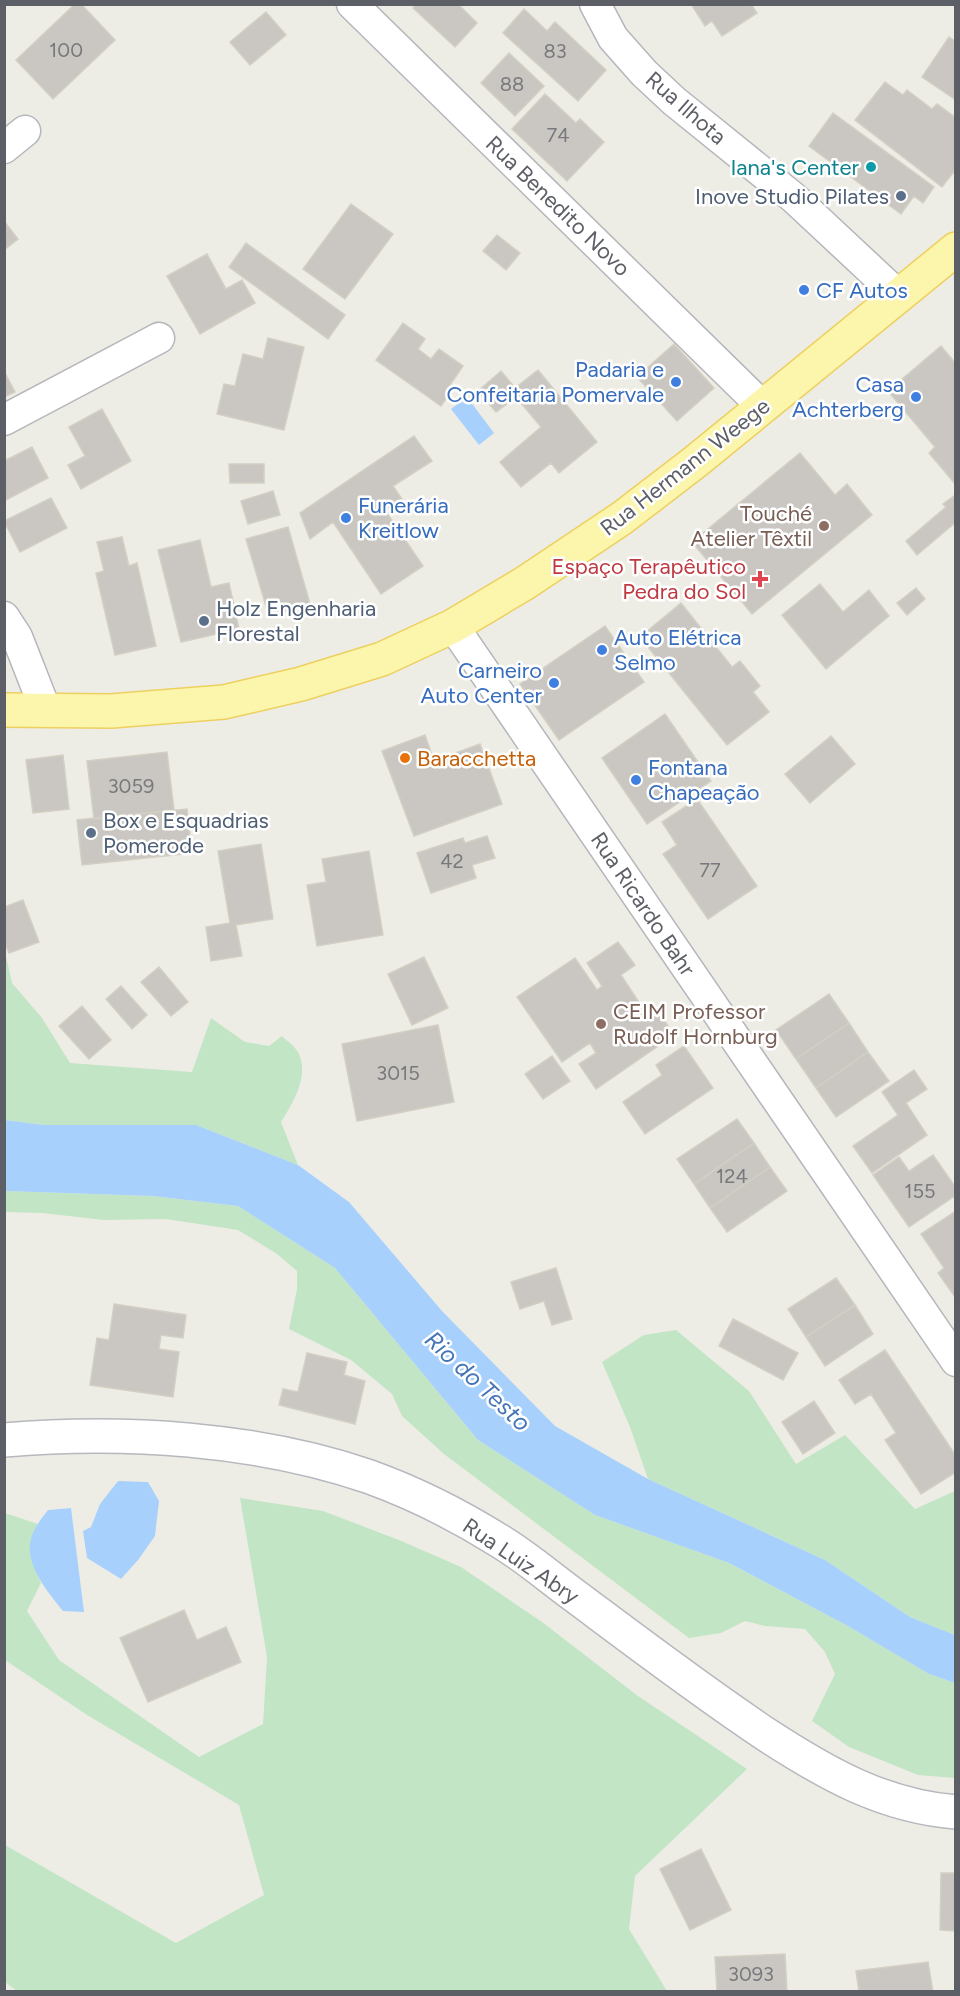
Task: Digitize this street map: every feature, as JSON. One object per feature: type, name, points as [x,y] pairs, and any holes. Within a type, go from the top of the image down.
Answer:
[{"type":"main road","name":"Rua Hermann Weege","points":[[4,710],[111,711],[224,702],[301,684],[382,658],[453,626],[525,584],[577,550],[686,469],[956,249]]},
{"type":"street","name":"Rua Benedito Novo","points":[[352,4],[763,407]]},
{"type":"street","name":"Rua Ilhota","points":[[595,4],[613,38],[644,73],[794,198],[898,296]]},
{"type":"street","points":[[4,420],[159,338]]},
{"type":"street","points":[[4,617],[16,638],[46,711]]},
{"type":"street","name":"Rua Ricardo Bahr","points":[[453,626],[956,1361]]},
{"type":"street","name":"Rua Luiz Abry","points":[[4,1440],[54,1436],[169,1439],[293,1455],[370,1477],[432,1504],[499,1540],[719,1703],[795,1753],[836,1776],[886,1799],[931,1810],[956,1812]]},
{"type":"green space","points":[[4,947],[12,983],[42,1018],[70,1063],[192,1072],[211,1018],[245,1042],[269,1046],[282,1036],[296,1049],[302,1062],[298,1089],[281,1122],[298,1165],[196,1125],[44,1125],[5,1120]]},
{"type":"green space","points":[[5,1191],[152,1196],[238,1206],[335,1268],[478,1440],[595,1515],[729,1563],[846,1625],[929,1674],[955,1683],[955,1778],[918,1775],[849,1747],[812,1721],[835,1674],[825,1652],[805,1629],[765,1626],[745,1621],[721,1633],[689,1638],[444,1454],[402,1416],[392,1394],[351,1360],[289,1329],[297,1289],[297,1271],[277,1254],[238,1230],[166,1219],[104,1220],[42,1213],[5,1212]]},
{"type":"green space","points":[[676,1330],[749,1391],[796,1464],[845,1435],[915,1509],[955,1491],[955,1635],[910,1617],[825,1560],[648,1479],[630,1427],[602,1362],[644,1335]]},
{"type":"green space","points":[[240,1498],[323,1511],[461,1567],[542,1622],[638,1696],[747,1769],[635,1876],[629,1929],[667,1991],[18,1992],[5,1982],[5,1845],[176,1943],[264,1895],[239,1805],[87,1715],[5,1660],[5,1513],[38,1524],[32,1541],[31,1554],[41,1583],[27,1611],[59,1660],[199,1757],[263,1724],[267,1657]]},
{"type":"water","points":[[467,397],[494,433],[479,445],[451,409]]},
{"type":"water","name":"Rio do Testo","points":[[5,1120],[44,1125],[196,1125],[298,1165],[349,1202],[442,1311],[555,1426],[648,1479],[825,1560],[910,1617],[955,1635],[955,1683],[929,1674],[846,1625],[729,1563],[595,1515],[478,1440],[335,1268],[238,1206],[152,1196],[5,1191]]},
{"type":"water","points":[[118,1481],[148,1482],[159,1501],[155,1536],[121,1579],[87,1558],[83,1531],[91,1527],[100,1504]]},
{"type":"water","points":[[71,1508],[84,1612],[63,1611],[39,1578],[31,1559],[32,1535],[48,1510]]},
{"type":"building","points":[[75,4],[81,4],[115,40],[53,99],[16,60]]},
{"type":"building","points":[[416,4],[458,4],[477,23],[455,47],[413,8]]},
{"type":"building","points":[[691,4],[751,4],[757,13],[722,36],[712,21],[705,26]]},
{"type":"building","points":[[524,9],[547,31],[555,22],[606,70],[578,101],[503,33]]},
{"type":"building","points":[[266,12],[286,35],[250,65],[230,42]]},
{"type":"building","points":[[949,37],[956,42],[956,100],[922,77]]},
{"type":"building","points":[[509,53],[544,86],[515,116],[481,83]]},
{"type":"building","points":[[885,82],[903,95],[907,90],[932,109],[937,104],[956,118],[956,169],[942,187],[855,120]]},
{"type":"building","points":[[545,94],[576,123],[580,119],[604,142],[567,181],[512,129]]},
{"type":"building","name":"Iana's Center","points":[[833,113],[934,187],[923,203],[914,196],[901,214],[809,146]]},
{"type":"building","points":[[351,204],[393,234],[345,299],[303,269]]},
{"type":"building","points":[[4,221],[18,239],[4,250]]},
{"type":"building","points":[[497,235],[520,253],[506,270],[483,251]]},
{"type":"building","points":[[246,243],[345,315],[328,339],[229,267]]},
{"type":"building","points":[[207,254],[226,289],[242,280],[255,303],[200,334],[167,276]]},
{"type":"building","points":[[403,323],[425,339],[418,349],[431,359],[439,349],[463,366],[450,385],[454,388],[441,406],[376,360]]},
{"type":"building","points":[[268,338],[304,347],[284,430],[217,414],[224,384],[235,386],[243,354],[263,359]]},
{"type":"building","name":"Padaria e Confeitaria Pomervale","points":[[674,344],[714,388],[677,421],[637,377]]},
{"type":"building","points":[[941,346],[956,364],[956,485],[929,453],[935,447],[888,391]]},
{"type":"building","points":[[538,370],[597,442],[559,473],[551,463],[521,487],[500,462],[541,427],[516,397],[496,412],[478,391],[501,371],[515,388]]},
{"type":"building","points":[[4,371],[15,392],[4,397]]},
{"type":"building","points":[[102,409],[131,461],[81,489],[68,465],[85,456],[69,427]]},
{"type":"building","name":"Funerária Kreitlow","points":[[414,436],[432,461],[393,486],[402,499],[385,510],[423,566],[381,594],[333,522],[310,539],[300,513]]},
{"type":"building","points":[[32,447],[48,478],[4,501],[4,461]]},
{"type":"building","points":[[800,453],[835,495],[847,484],[872,515],[752,614],[692,542]]},
{"type":"building","points":[[229,464],[264,464],[264,483],[230,483]]},
{"type":"building","points":[[273,491],[280,515],[248,524],[241,501]]},
{"type":"building","points":[[954,496],[956,498],[956,522],[917,555],[906,541],[946,507],[943,504]]},
{"type":"building","points":[[51,498],[67,528],[20,552],[4,521]]},
{"type":"building","points":[[288,527],[310,604],[269,616],[246,539]]},
{"type":"building","points":[[122,537],[129,566],[137,563],[156,646],[115,655],[96,573],[104,571],[97,542]]},
{"type":"building","points":[[200,540],[211,587],[229,583],[239,629],[181,642],[158,550]]},
{"type":"building","points":[[820,584],[843,612],[869,590],[889,616],[826,669],[782,615]]},
{"type":"building","points":[[916,588],[925,599],[907,615],[897,603]]},
{"type":"building","points":[[681,603],[732,667],[740,661],[760,686],[753,692],[769,712],[727,745],[640,637]]},
{"type":"building","points":[[605,626],[644,682],[559,740],[520,684]]},
{"type":"building","points":[[665,714],[711,781],[647,824],[602,758]]},
{"type":"building","points":[[425,735],[434,761],[480,744],[502,804],[414,836],[382,751]]},
{"type":"building","points":[[831,736],[855,764],[810,803],[785,774]]},
{"type":"building","points":[[167,752],[174,810],[94,819],[87,761]]},
{"type":"building","points":[[63,755],[69,809],[33,813],[26,760]]},
{"type":"building","points":[[697,799],[757,886],[708,919],[663,854],[677,845],[662,822]]},
{"type":"building","points":[[187,809],[192,853],[82,865],[77,820]]},
{"type":"building","points":[[487,836],[495,858],[472,865],[476,878],[431,893],[417,853],[463,838],[465,843]]},
{"type":"building","points":[[261,844],[273,919],[236,925],[242,956],[211,961],[206,927],[230,923],[218,851]]},
{"type":"building","points":[[369,851],[383,935],[317,946],[307,885],[326,882],[322,859]]},
{"type":"building","points":[[23,900],[39,942],[9,953],[4,941],[4,907]]},
{"type":"building","name":"CEIM Professor Rudolf Hornburg","points":[[618,942],[635,965],[621,975],[646,1013],[656,1008],[674,1035],[596,1089],[579,1064],[596,1053],[590,1043],[562,1062],[517,997],[575,958],[597,990],[602,986],[587,963]]},
{"type":"building","points":[[424,957],[448,1008],[412,1025],[388,974]]},
{"type":"building","points":[[159,967],[188,1002],[171,1016],[141,982]]},
{"type":"building","points":[[121,986],[147,1015],[132,1029],[106,999]]},
{"type":"building","points":[[829,994],[849,1023],[796,1059],[776,1030]]},
{"type":"building","points":[[82,1006],[111,1040],[89,1059],[59,1026]]},
{"type":"building","points":[[849,1023],[868,1052],[816,1088],[796,1059]]},
{"type":"building","points":[[438,1025],[454,1102],[357,1121],[342,1044]]},
{"type":"building","points":[[684,1046],[713,1088],[645,1134],[623,1102],[662,1075],[656,1065]]},
{"type":"building","points":[[868,1052],[889,1081],[836,1117],[816,1088]]},
{"type":"building","points":[[552,1056],[570,1081],[543,1099],[525,1074]]},
{"type":"building","points":[[914,1070],[927,1089],[906,1103],[927,1135],[872,1173],[853,1146],[898,1115],[882,1092]]},
{"type":"building","points":[[737,1119],[754,1143],[694,1184],[677,1159]]},
{"type":"building","points":[[754,1143],[770,1167],[710,1208],[694,1184]]},
{"type":"building","points":[[933,1155],[956,1188],[956,1195],[909,1227],[873,1175],[899,1157],[909,1171]]},
{"type":"building","points":[[770,1167],[787,1191],[727,1232],[710,1208]]},
{"type":"building","points":[[956,1211],[955,1297],[938,1273],[944,1268],[921,1234]]},
{"type":"building","points":[[556,1268],[572,1319],[552,1325],[544,1301],[520,1309],[511,1282]]},
{"type":"building","points":[[836,1278],[855,1305],[806,1337],[788,1309]]},
{"type":"building","points":[[114,1304],[186,1315],[183,1338],[161,1335],[159,1349],[179,1352],[173,1397],[90,1385],[97,1338],[109,1340]]},
{"type":"building","points":[[855,1305],[873,1334],[825,1366],[806,1337]]},
{"type":"building","points":[[733,1319],[798,1353],[783,1380],[719,1346]]},
{"type":"building","points":[[885,1350],[956,1456],[956,1472],[921,1494],[885,1440],[896,1433],[871,1394],[855,1404],[839,1380]]},
{"type":"building","points":[[307,1353],[347,1362],[344,1375],[365,1381],[355,1424],[279,1405],[283,1389],[298,1392]]},
{"type":"building","points":[[814,1401],[835,1433],[803,1454],[782,1422]]},
{"type":"building","points":[[184,1610],[197,1640],[226,1627],[241,1662],[148,1702],[120,1638]]},
{"type":"building","points":[[701,1849],[731,1910],[690,1930],[660,1869]]},
{"type":"building","points":[[941,1873],[956,1873],[956,1931],[940,1930]]},
{"type":"building","points":[[785,1954],[787,1992],[717,1992],[715,1957]]},
{"type":"building","points":[[928,1962],[933,1992],[859,1992],[856,1971]]},
{"type":"place","name":"Iana's Center","points":[[871,167]]},
{"type":"place","name":"Inove Studio Pilates","points":[[901,196]]},
{"type":"place","name":"CF Autos","points":[[804,290]]},
{"type":"place","name":"Padaria e Confeitaria Pomervale","points":[[676,382]]},
{"type":"place","name":"Casa Achterberg","points":[[916,397]]},
{"type":"place","name":"Funerária Kreitlow","points":[[346,518]]},
{"type":"place","name":"Touché Atelier Têxtil","points":[[824,526]]},
{"type":"place","name":"Espaço Terapêutico Pedra do Sol","points":[[760,579]]},
{"type":"place","name":"Holz Engenharia Florestal","points":[[204,621]]},
{"type":"place","name":"Auto Elétrica Selmo","points":[[602,650]]},
{"type":"place","name":"Carneiro Auto Center","points":[[554,683]]},
{"type":"place","name":"Baracchetta","points":[[405,758]]},
{"type":"place","name":"Fontana Chapeação","points":[[636,780]]},
{"type":"place","name":"Box e Esquadrias Pomerode","points":[[91,833]]},
{"type":"place","name":"CEIM Professor Rudolf Hornburg","points":[[601,1024]]}]
